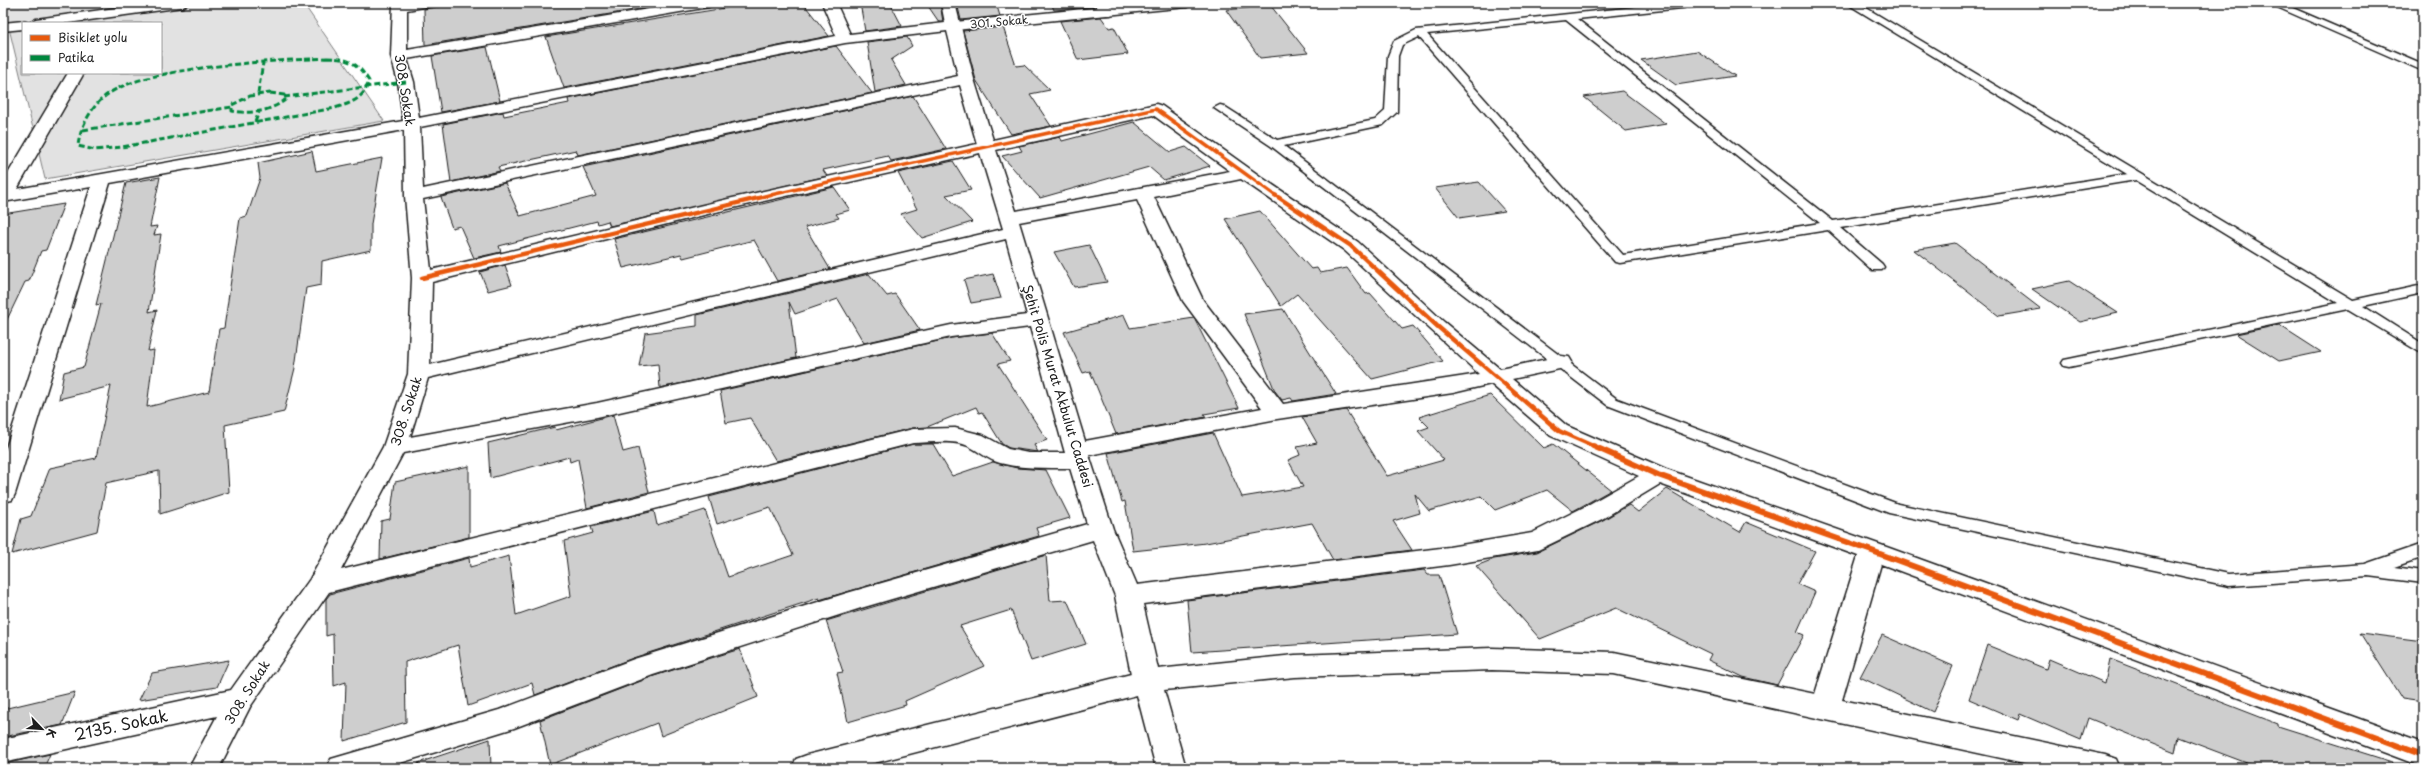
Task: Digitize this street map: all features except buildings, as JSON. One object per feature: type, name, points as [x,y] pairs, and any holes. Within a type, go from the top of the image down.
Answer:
[{"type":"street","points":[[50,22],[104,18],[183,3]]},
{"type":"street","points":[[399,5],[424,3]]},
{"type":"street","points":[[398,56],[709,3]]},
{"type":"street","points":[[829,3],[845,39]]},
{"type":"street","name":"Şehit Polis Murat Akbulut Caddesi","points":[[948,3],[955,26],[966,79],[1011,225],[1078,455],[1101,529],[1128,596],[1147,681],[1171,768]]},
{"type":"street","name":"301. Sokak","points":[[75,74],[3,197],[412,124],[845,39],[1104,7],[1187,3]]},
{"type":"street","name":"308. Sokak","points":[[204,768],[240,699],[320,585],[395,448],[419,374],[422,278],[414,196],[412,124],[406,82],[398,56],[399,5]]},
{"type":"street","points":[[3,27],[22,25]]},
{"type":"street","points":[[414,196],[966,79]]},
{"type":"street","points":[[422,278],[728,204],[1156,109],[1244,173],[1351,246],[1437,326],[1559,431],[1658,475],[1872,550],[2423,755]]},
{"type":"street","points":[[419,374],[1011,225],[1142,194],[1244,173]]},
{"type":"street","points":[[3,494],[103,178]]},
{"type":"street","points":[[1142,194],[1192,301],[1277,412]]},
{"type":"street","points":[[395,448],[597,410],[952,331],[1038,320]]},
{"type":"street","points":[[320,585],[913,436],[955,435],[975,440],[1001,456],[1028,461],[1078,455],[1277,412],[1497,378],[1561,362]]},
{"type":"street","points":[[1128,596],[1449,556],[1538,541],[1593,513],[1658,475]]},
{"type":"street","points":[[342,768],[504,720],[644,666],[856,600],[1101,529]]},
{"type":"street","points":[[1825,708],[1872,550]]},
{"type":"street","points":[[807,768],[1147,681],[1295,666],[1492,659],[1614,663],[2105,768]]},
{"type":"street","name":"2135. Sokak","points":[[3,751],[240,699]]},
{"type":"lane","points":[[1275,144],[1379,123],[1391,112],[1393,56],[1398,43],[1420,32],[1701,3]]},
{"type":"lane","points":[[1851,3],[2352,305],[2423,350]]},
{"type":"lane","points":[[2273,3],[2423,68]]},
{"type":"lane","points":[[1569,17],[1830,225],[1878,267]]},
{"type":"lane","points":[[1420,32],[1620,259],[2138,176]]},
{"type":"lane","points":[[1220,108],[1275,144],[1612,402],[1895,509],[2229,580],[2366,570],[2423,577]]},
{"type":"lane","points":[[2069,363],[2423,289]]},
{"type":"lane","points":[[2366,570],[2423,550]]},
{"type":"shaded area","points":[[3,3],[303,3],[384,121],[45,179]]},
{"type":"marked path","points":[[327,58],[348,59],[357,64],[369,81],[366,92],[353,102],[335,108],[122,147],[95,150],[78,146],[84,125],[98,104],[108,94],[124,86],[149,79],[212,68],[327,58]]},
{"type":"marked path","points":[[258,93],[263,63]]},
{"type":"marked path","points":[[284,97],[368,85],[406,82]]},
{"type":"marked path","points":[[255,122],[259,112],[276,107],[285,100],[284,95],[270,93],[257,94],[244,98],[232,105],[232,111],[243,113],[259,112]]},
{"type":"marked path","points":[[83,130],[232,107]]},
{"type":"cycle path","points":[[422,278],[728,204],[1156,109],[1258,183],[1351,246],[1437,326],[1559,431],[1658,475],[1872,551],[2423,755]]}]
